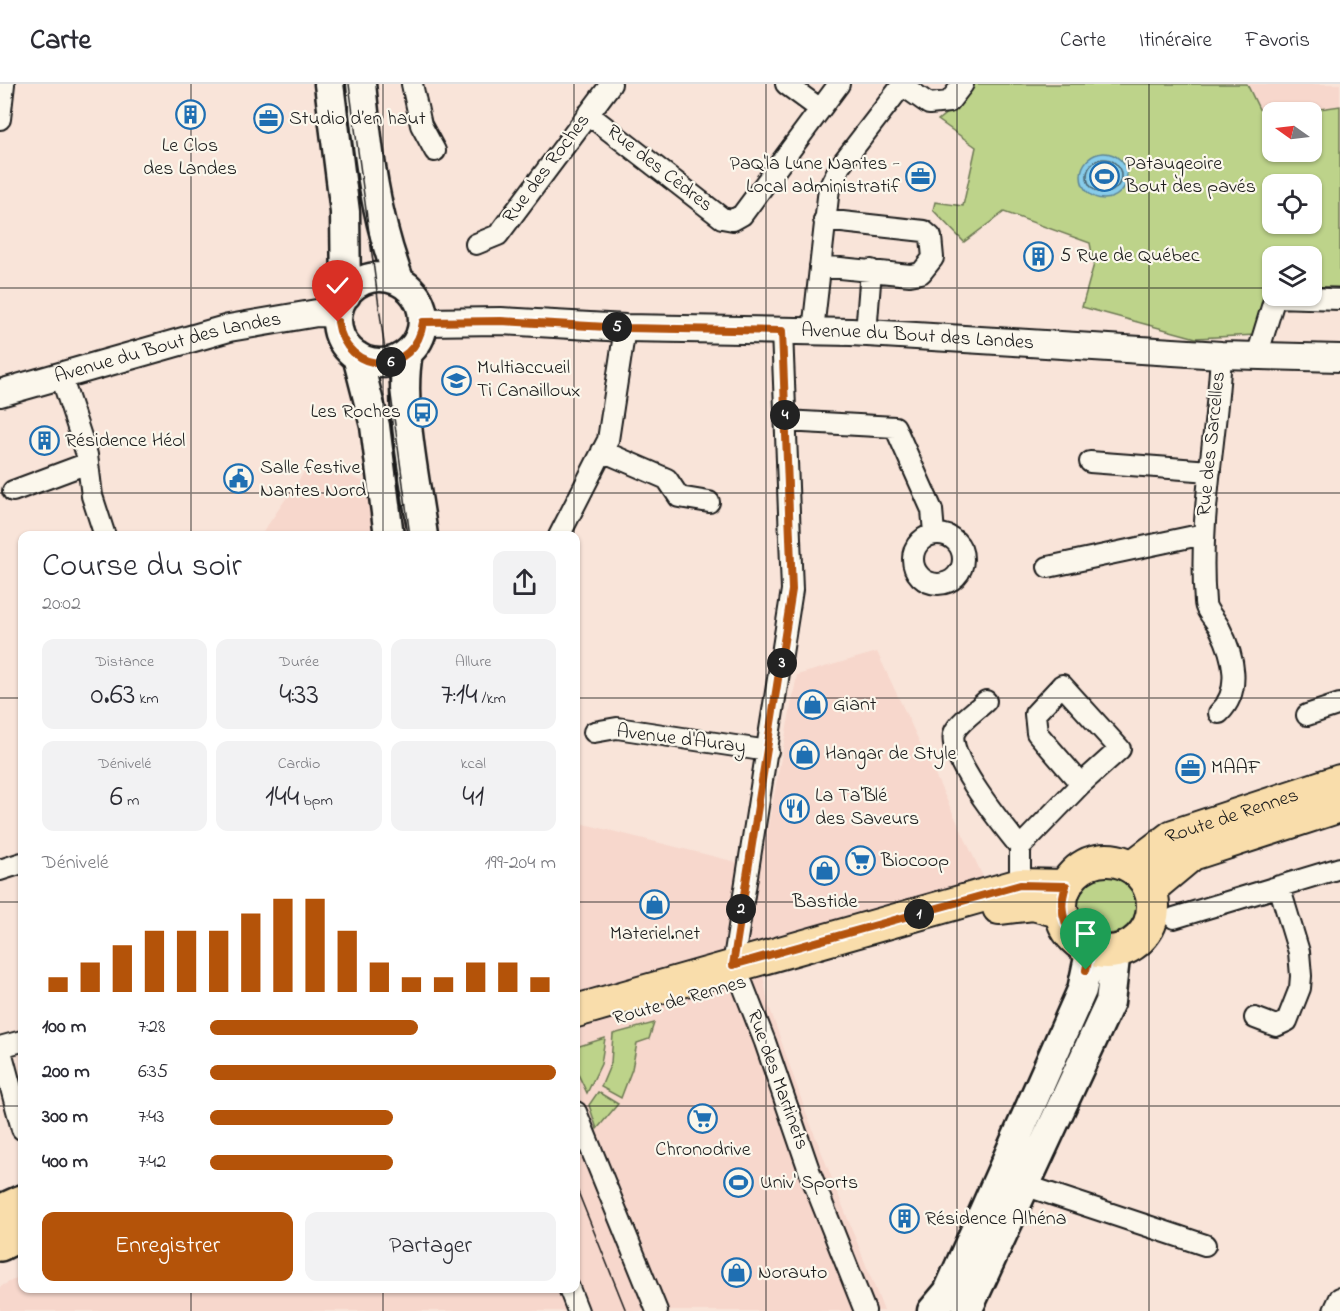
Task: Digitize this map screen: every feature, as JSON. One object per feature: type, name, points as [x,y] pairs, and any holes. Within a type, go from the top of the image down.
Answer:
[{"type":"highway","points":[[0,1212],[18,1204]]},
{"type":"highway","points":[[0,1244],[18,1235]]},
{"type":"main road","points":[[329,84],[345,212],[342,305],[341,338],[357,356],[367,361],[383,363],[398,359],[408,353],[417,342],[423,322],[417,298],[400,282],[388,278],[371,278],[355,285],[342,305]]},
{"type":"main road","points":[[361,84],[375,195],[386,243],[400,282]]},
{"type":"main road","points":[[408,353],[405,365],[406,408],[422,531]]},
{"type":"main road","points":[[357,356],[375,426],[388,531]]},
{"type":"main road","name":"Route de Rennes","points":[[1141,878],[1173,836],[1340,781]]},
{"type":"main road","name":"Route de Rennes","points":[[1141,878],[1192,854],[1340,806]]},
{"type":"main road","points":[[1114,860],[1141,878],[1153,909],[1147,928],[1134,943],[1103,949],[1069,931],[1064,899],[1078,870],[1095,861],[1114,860]]},
{"type":"main road","name":"Route de Rennes","points":[[580,1032],[737,974],[1020,885],[1064,899]]},
{"type":"main road","name":"Route de Rennes","points":[[580,1010],[737,974],[1004,907],[1064,899]]},
{"type":"main road","points":[[967,1311],[1110,1002],[1103,949]]},
{"type":"main road","points":[[932,1311],[948,1292],[1082,990],[1103,949]]},
{"type":"street","points":[[0,119],[4,84]]},
{"type":"street","points":[[412,84],[422,125],[435,151]]},
{"type":"street","name":"Rue des Roches","points":[[476,244],[498,235],[611,84]]},
{"type":"street","points":[[786,84],[820,109]]},
{"type":"street","name":"Rue des Cèdres","points":[[588,114],[722,218],[733,220],[742,215],[839,84]]},
{"type":"street","points":[[813,331],[829,188],[840,166],[902,85],[929,104],[949,102],[963,84]]},
{"type":"street","points":[[820,266],[921,273],[933,258],[931,237],[917,229],[824,220]]},
{"type":"street","points":[[866,333],[871,270]]},
{"type":"street","points":[[1257,356],[1275,297],[1340,299]]},
{"type":"street","name":"Avenue du Bout des Landes","points":[[0,393],[229,328],[317,313],[342,305]]},
{"type":"street","name":"Avenue du Bout des Landes","points":[[423,322],[501,321],[625,328],[866,333],[1221,355],[1340,358]]},
{"type":"street","points":[[562,531],[608,440],[625,328]]},
{"type":"street","points":[[737,974],[792,590],[782,331]]},
{"type":"street","name":"Rue des Sarcelles","points":[[1219,713],[1229,703],[1235,676],[1221,630],[1204,605],[1204,534],[1221,355]]},
{"type":"street","points":[[61,376],[88,463],[92,496],[103,531]]},
{"type":"street","points":[[785,421],[895,427],[932,510],[934,533]]},
{"type":"street","points":[[603,451],[668,479],[679,497],[710,502]]},
{"type":"street","points":[[1090,462],[1210,471]]},
{"type":"street","points":[[13,491],[88,463]]},
{"type":"street","name":"Rue des Sarcelles","points":[[1048,567],[1204,534]]},
{"type":"street","points":[[1020,847],[1081,784],[1120,749],[1062,685],[1035,714],[1036,733],[1081,784]]},
{"type":"street","points":[[986,701],[956,730],[952,742],[957,757],[998,819],[1020,847],[1020,885]]},
{"type":"street","points":[[1307,715],[1340,704]]},
{"type":"street","name":"Avenue d'Auray","points":[[594,732],[617,728],[768,752]]},
{"type":"street","points":[[0,870],[18,864]]},
{"type":"street","points":[[1174,918],[1340,868]]},
{"type":"street","points":[[1255,1018],[1276,1026],[1287,1021],[1300,988],[1299,952],[1279,886]]},
{"type":"street","name":"Rue des Martinets","points":[[737,974],[765,1042],[810,1173],[865,1311]]},
{"type":"street","points":[[18,1042],[0,1047],[18,1114]]},
{"type":"street","points":[[580,1122],[657,1311]]},
{"type":"street","points":[[1024,1185],[1205,1245]]},
{"type":"street","points":[[571,1293],[578,1311]]},
{"type":"street","points":[[1334,1311],[1340,1298]]},
{"type":"shaded area","points":[[1247,84],[1340,84],[1340,106],[1322,109],[1322,102],[1262,102],[1262,112]]},
{"type":"shaded area","points":[[311,462],[368,483],[374,531],[264,531]]},
{"type":"shaded area","points":[[877,652],[985,881],[758,948],[768,1003],[805,1110],[884,1311],[0,1311],[0,1287],[18,1277],[18,1293],[580,1293],[580,823],[760,868],[797,675]]},
{"type":"green space","points":[[974,84],[1247,84],[1262,112],[1262,162],[1322,162],[1322,109],[1340,106],[1340,287],[1322,287],[1322,246],[1262,246],[1262,303],[1256,335],[1196,338],[1082,307],[1094,264],[1090,243],[1004,212],[964,242],[933,210],[935,202],[963,206],[976,147],[938,120],[963,100]]},
{"type":"green space","points":[[1101,876],[1113,876],[1123,880],[1132,889],[1136,911],[1128,926],[1113,934],[1101,934],[1091,930],[1082,921],[1078,911],[1078,899],[1082,889],[1091,880]]},
{"type":"green space","points":[[654,1023],[649,1039],[637,1043],[632,1069],[621,1098],[601,1087],[611,1063],[613,1034]]},
{"type":"green space","points":[[605,1038],[601,1064],[587,1093],[580,1078],[580,1046]]},
{"type":"green space","points":[[598,1092],[618,1104],[597,1129],[589,1105]]},
{"type":"water","name":"Pataugeoire Bout des pavés","points":[[1104,153],[1120,160],[1127,176],[1120,192],[1104,199],[1088,192],[1081,176],[1088,160]]},
{"type":"tram line","points":[[349,84],[409,531]]},
{"type":"tram line","points":[[580,1197],[626,1311]]},
{"type":"place","name":"Le Clos des Landes","points":[[190,115]]},
{"type":"place","name":"Studio d’en haut","points":[[268,119]]},
{"type":"place","name":"PaQ'la Lune Nantes - Local administratif","points":[[921,176]]},
{"type":"place","name":"Pataugeoire Bout des pavés","points":[[1104,176]]},
{"type":"place","name":"5 Rue de Québec","points":[[1039,256]]},
{"type":"place","name":"Multiaccueil Ti Canailloux","points":[[456,380]]},
{"type":"place","name":"Les Roches","points":[[422,412]]},
{"type":"place","name":"Résidence Héol","points":[[44,441]]},
{"type":"place","name":"Salle festive Nantes Nord","points":[[239,479]]},
{"type":"place","name":"Giant","points":[[812,705]]},
{"type":"place","name":"Hangar de Style","points":[[804,754]]},
{"type":"place","name":"MAAF","points":[[1190,768]]},
{"type":"place","name":"La Ta'Blé des Saveurs","points":[[794,808]]},
{"type":"place","name":"Biocoop","points":[[860,861]]},
{"type":"place","name":"Bastide","points":[[825,871]]},
{"type":"place","name":"Materiel.net","points":[[655,904]]},
{"type":"place","name":"Chronodrive","points":[[703,1119]]},
{"type":"place","name":"Univ' Sports","points":[[739,1183]]},
{"type":"place","name":"Résidence Alhéna","points":[[904,1219]]},
{"type":"place","name":"Norauto","points":[[737,1273]]},
{"type":"route","points":[[338,322],[345,345],[357,356],[378,363],[392,362],[408,353],[420,336],[423,322],[501,321],[625,328],[782,331],[792,590],[733,965],[1020,885],[1053,885],[1066,886],[1062,905],[1066,925],[1079,941],[1091,948],[1086,970]]}]
